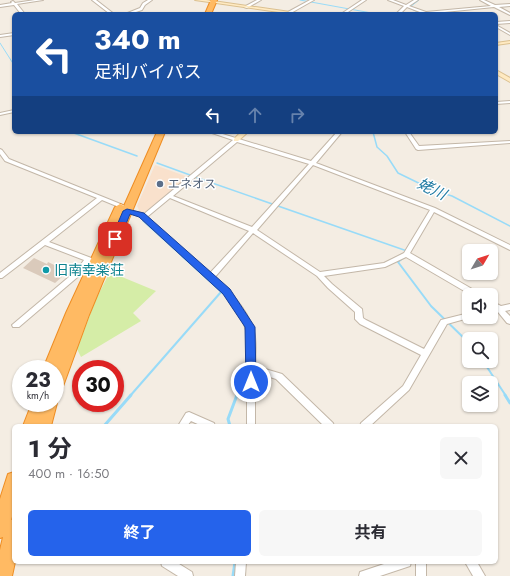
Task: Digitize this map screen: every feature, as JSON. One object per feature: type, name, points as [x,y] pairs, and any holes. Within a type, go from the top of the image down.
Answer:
[{"type":"highway","points":[[209,12],[216,1]]},
{"type":"highway","points":[[213,12],[216,1]]},
{"type":"highway","points":[[64,365],[153,134]]},
{"type":"highway","points":[[54,360],[92,261],[124,209],[160,134]]},
{"type":"highway","points":[[32,424],[35,412]]},
{"type":"highway","points":[[44,424],[47,412]]},
{"type":"highway","points":[[0,529],[12,487]]},
{"type":"highway","points":[[3,576],[12,537]]},
{"type":"main road","points":[[197,0],[216,1],[290,12]]},
{"type":"main road","points":[[498,44],[510,42]]},
{"type":"main road","points":[[498,73],[510,80]]},
{"type":"main road","points":[[236,140],[243,134]]},
{"type":"street","points":[[11,0],[21,12]]},
{"type":"street","points":[[0,6],[41,0]]},
{"type":"street","points":[[94,0],[109,12]]},
{"type":"street","points":[[133,12],[141,9],[144,4],[150,0]]},
{"type":"street","points":[[246,6],[259,0]]},
{"type":"street","points":[[345,12],[364,0]]},
{"type":"street","points":[[390,0],[422,12]]},
{"type":"street","points":[[401,12],[416,0]]},
{"type":"street","points":[[482,0],[510,14]]},
{"type":"street","points":[[290,12],[310,1]]},
{"type":"street","points":[[444,12],[510,5]]},
{"type":"street","points":[[498,25],[509,23]]},
{"type":"street","points":[[498,26],[510,34]]},
{"type":"street","points":[[0,36],[12,34]]},
{"type":"street","points":[[498,103],[510,102]]},
{"type":"street","points":[[0,114],[12,111]]},
{"type":"street","points":[[217,134],[312,163],[433,209],[510,248]]},
{"type":"street","points":[[211,277],[338,134]]},
{"type":"street","points":[[408,134],[418,148],[510,142]]},
{"type":"street","points":[[144,217],[236,140]]},
{"type":"street","points":[[0,151],[7,160],[141,215],[211,277],[231,297],[250,327],[251,424]]},
{"type":"street","points":[[170,196],[253,230],[319,274],[330,286],[359,311],[359,319],[425,353]]},
{"type":"street","points":[[0,276],[101,198]]},
{"type":"street","points":[[319,274],[385,265],[406,254],[433,209]]},
{"type":"street","points":[[16,325],[92,261],[44,242]]},
{"type":"street","points":[[406,254],[464,288]]},
{"type":"street","points":[[510,307],[500,309],[510,321]]},
{"type":"street","points":[[366,424],[406,388],[444,322],[462,318]]},
{"type":"street","points":[[251,368],[279,376],[328,424]]},
{"type":"street","points":[[183,424],[189,416],[206,424]]},
{"type":"street","points":[[169,564],[188,576]]},
{"type":"street","points":[[240,576],[241,564]]},
{"type":"street","points":[[364,576],[400,564]]},
{"type":"street","points":[[420,564],[421,576]]},
{"type":"street","points":[[471,564],[480,576]]},
{"type":"shaded area","points":[[155,165],[188,177],[147,212],[140,212],[137,206]]},
{"type":"green space","points":[[110,272],[156,291],[133,313],[141,321],[81,357],[77,349],[96,299]]},
{"type":"building","name":"旧南幸楽荘","points":[[34,258],[47,264],[48,262],[70,274],[65,277],[63,276],[55,283],[23,268]]},
{"type":"waterway","points":[[300,0],[366,12]]},
{"type":"waterway","name":"姥川","points":[[418,12],[410,7],[419,0]]},
{"type":"waterway","points":[[0,43],[12,62]]},
{"type":"waterway","points":[[76,134],[137,156]]},
{"type":"waterway","name":"姥川","points":[[374,134],[377,147],[387,156],[398,173],[435,191],[452,196],[510,226]]},
{"type":"waterway","points":[[157,163],[190,175]]},
{"type":"waterway","points":[[195,177],[407,251]]},
{"type":"waterway","points":[[143,221],[183,257]]},
{"type":"waterway","points":[[182,256],[225,295]]},
{"type":"waterway","points":[[403,258],[398,262],[431,306],[462,336]]},
{"type":"waterway","points":[[130,396],[221,292]]},
{"type":"waterway","points":[[229,301],[244,323]]},
{"type":"waterway","points":[[246,329],[246,353]]},
{"type":"waterway","points":[[236,396],[246,371],[246,359]]},
{"type":"waterway","points":[[488,368],[506,396]]},
{"type":"waterway","points":[[106,424],[131,395]]},
{"type":"waterway","points":[[229,424],[228,419],[237,395]]},
{"type":"waterway","points":[[505,395],[510,403]]},
{"type":"waterway","points":[[233,576],[235,564]]},
{"type":"place","name":"エネオス","points":[[160,184]]},
{"type":"place","name":"旧南幸楽荘","points":[[46,270]]},
{"type":"route","points":[[115,239],[127,211],[133,214],[141,215],[227,292],[250,327],[251,382]]}]
